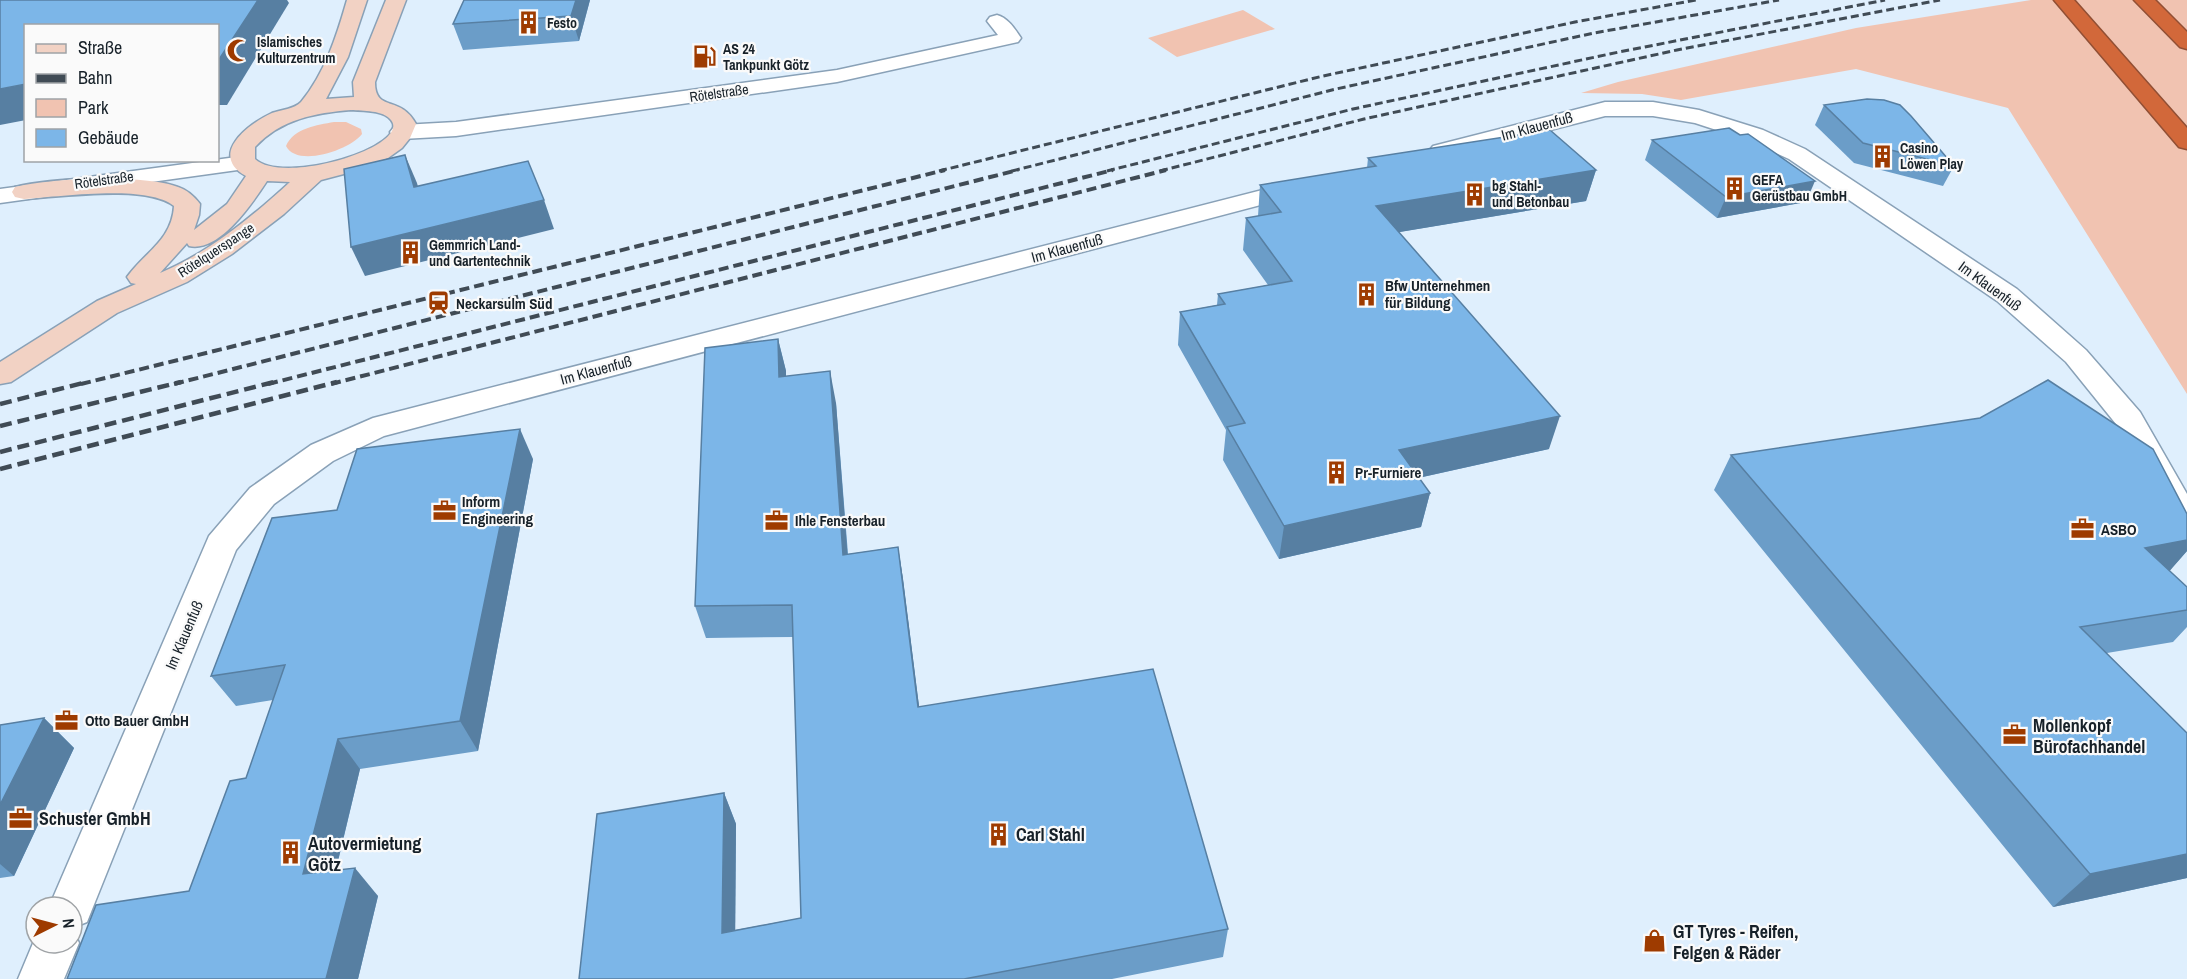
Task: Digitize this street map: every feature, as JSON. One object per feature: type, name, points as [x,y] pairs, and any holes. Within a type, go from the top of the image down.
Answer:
[{"type":"highway","points":[[2064,0],[2187,142]]},
{"type":"highway","points":[[2144,0],[2182,39]]},
{"type":"main road","points":[[308,109],[322,87],[346,36],[357,0]]},
{"type":"main road","points":[[370,103],[364,95],[364,82],[397,2]]},
{"type":"main road","points":[[252,135],[275,121],[308,109],[351,102],[370,103],[395,110],[402,116],[405,124],[394,143],[360,162],[313,174],[276,175],[252,167]]},
{"type":"main road","name":"Rötelquerspange","points":[[108,307],[141,277],[225,220],[236,209],[252,167],[241,154],[244,145],[252,135]]},
{"type":"main road","name":"Rötelquerspange","points":[[0,375],[108,307],[177,276],[223,248],[275,209],[313,174]]},
{"type":"main road","points":[[12,194],[131,187],[159,189],[179,196],[187,204],[188,216],[179,235],[141,277]]},
{"type":"street","name":"Rötelstraße","points":[[402,132],[456,129],[837,76],[1011,38],[997,21]]},
{"type":"street","name":"Im Klauenfuß","points":[[1417,158],[1605,109],[1653,110],[1699,117],[1755,135],[1797,154],[2007,295],[2076,356],[2129,419],[2187,524]]},
{"type":"street","points":[[219,144],[252,135]]},
{"type":"street","name":"Rötelstraße","points":[[0,177],[102,162]]},
{"type":"street","name":"Rötelstraße","points":[[12,194],[252,167]]},
{"type":"street","name":"Im Klauenfuß","points":[[76,895],[221,545],[262,496],[322,453],[373,428],[1324,182]]},
{"type":"street","points":[[41,979],[51,955]]},
{"type":"green space","points":[[2031,0],[2187,0],[2187,394],[2008,108],[1856,69],[1681,100],[1642,94],[1581,93],[1618,82],[1856,28]]},
{"type":"green space","points":[[1243,10],[1275,29],[1177,57],[1148,38]]},
{"type":"green space","points":[[334,122],[346,122],[361,129],[362,134],[347,146],[336,151],[312,156],[301,156],[286,146],[300,131]]},
{"type":"building","points":[[0,0],[258,0],[219,59],[219,24],[24,24],[24,84],[0,89]]},
{"type":"building","points":[[464,0],[576,0],[571,16],[453,24]]},
{"type":"building","points":[[1867,99],[1884,100],[1900,105],[1954,166],[1863,143],[1824,105]]},
{"type":"building","points":[[1729,128],[1740,135],[1748,134],[1815,181],[1726,197],[1652,140]]},
{"type":"building","points":[[1550,130],[1596,170],[1376,206],[1560,416],[1399,450],[1430,493],[1284,526],[1227,427],[1245,423],[1180,312],[1225,304],[1218,294],[1292,281],[1246,218],[1281,212],[1260,185],[1376,166],[1368,158]]},
{"type":"building","points":[[405,155],[414,187],[528,161],[544,200],[351,247],[344,169]]},
{"type":"building","points":[[778,339],[779,377],[830,371],[843,555],[898,547],[918,707],[1153,669],[1228,929],[964,979],[579,979],[597,814],[724,793],[722,933],[801,918],[792,605],[695,606],[705,348]]},
{"type":"building","points":[[2048,380],[2153,449],[2187,514],[2187,540],[2145,548],[2187,587],[2187,610],[2080,627],[2187,733],[2187,854],[2090,874],[1731,455],[1980,418]]},
{"type":"building","points":[[520,429],[460,721],[338,739],[303,874],[355,868],[326,979],[67,979],[76,955],[84,955],[84,936],[96,905],[189,891],[230,781],[246,778],[285,665],[211,676],[272,518],[337,510],[357,449]]},
{"type":"building","points":[[44,718],[0,805],[0,725]]},
{"type":"railway","points":[[939,171],[1323,76],[1575,22],[1696,0]]},
{"type":"railway","points":[[1012,171],[1336,89],[1594,33],[1779,0]]},
{"type":"railway","points":[[1107,171],[1353,109],[1619,52],[1885,0]]},
{"type":"railway","points":[[1160,171],[1364,119],[1677,50],[1940,0]]},
{"type":"railway","points":[[81,384],[945,170]]},
{"type":"railway","points":[[174,384],[1018,170]]},
{"type":"railway","points":[[268,384],[1113,170]]},
{"type":"railway","points":[[331,384],[1166,170]]},
{"type":"railway","points":[[0,404],[87,382]]},
{"type":"railway","points":[[0,426],[181,382]]},
{"type":"railway","points":[[0,452],[274,382]]},
{"type":"railway","points":[[0,469],[337,382]]},
{"type":"place","name":"Festo","points":[[529,23]]},
{"type":"place","name":"Islamisches Kulturzentrum","points":[[239,50]]},
{"type":"place","name":"AS 24 Tankpunkt Götz","points":[[705,57]]},
{"type":"place","name":"Casino Löwen Play","points":[[1882,156]]},
{"type":"place","name":"GEFA Gerüstbau GmbH","points":[[1734,188]]},
{"type":"place","name":"bg Stahl- und Betonbau","points":[[1474,194]]},
{"type":"place","name":"Gemmrich Land- und Gartentechnik","points":[[411,253]]},
{"type":"place","name":"Bfw Unternehmen für Bildung","points":[[1367,294]]},
{"type":"place","name":"Neckarsulm Süd","points":[[438,303]]},
{"type":"place","name":"Pr-Furniere","points":[[1337,472]]},
{"type":"place","name":"Inform Engineering","points":[[444,510]]},
{"type":"place","name":"Ihle Fensterbau","points":[[777,520]]},
{"type":"place","name":"ASBO","points":[[2083,529]]},
{"type":"place","name":"Otto Bauer GmbH","points":[[67,720]]},
{"type":"place","name":"Mollenkopf Bürofachhandel","points":[[2015,735]]},
{"type":"place","name":"Schuster GmbH","points":[[21,818]]},
{"type":"place","name":"Carl Stahl","points":[[998,834]]},
{"type":"place","name":"Autovermietung Götz","points":[[290,853]]},
{"type":"place","name":"GT Tyres - Reifen, Felgen & Räder","points":[[1655,941]]}]
